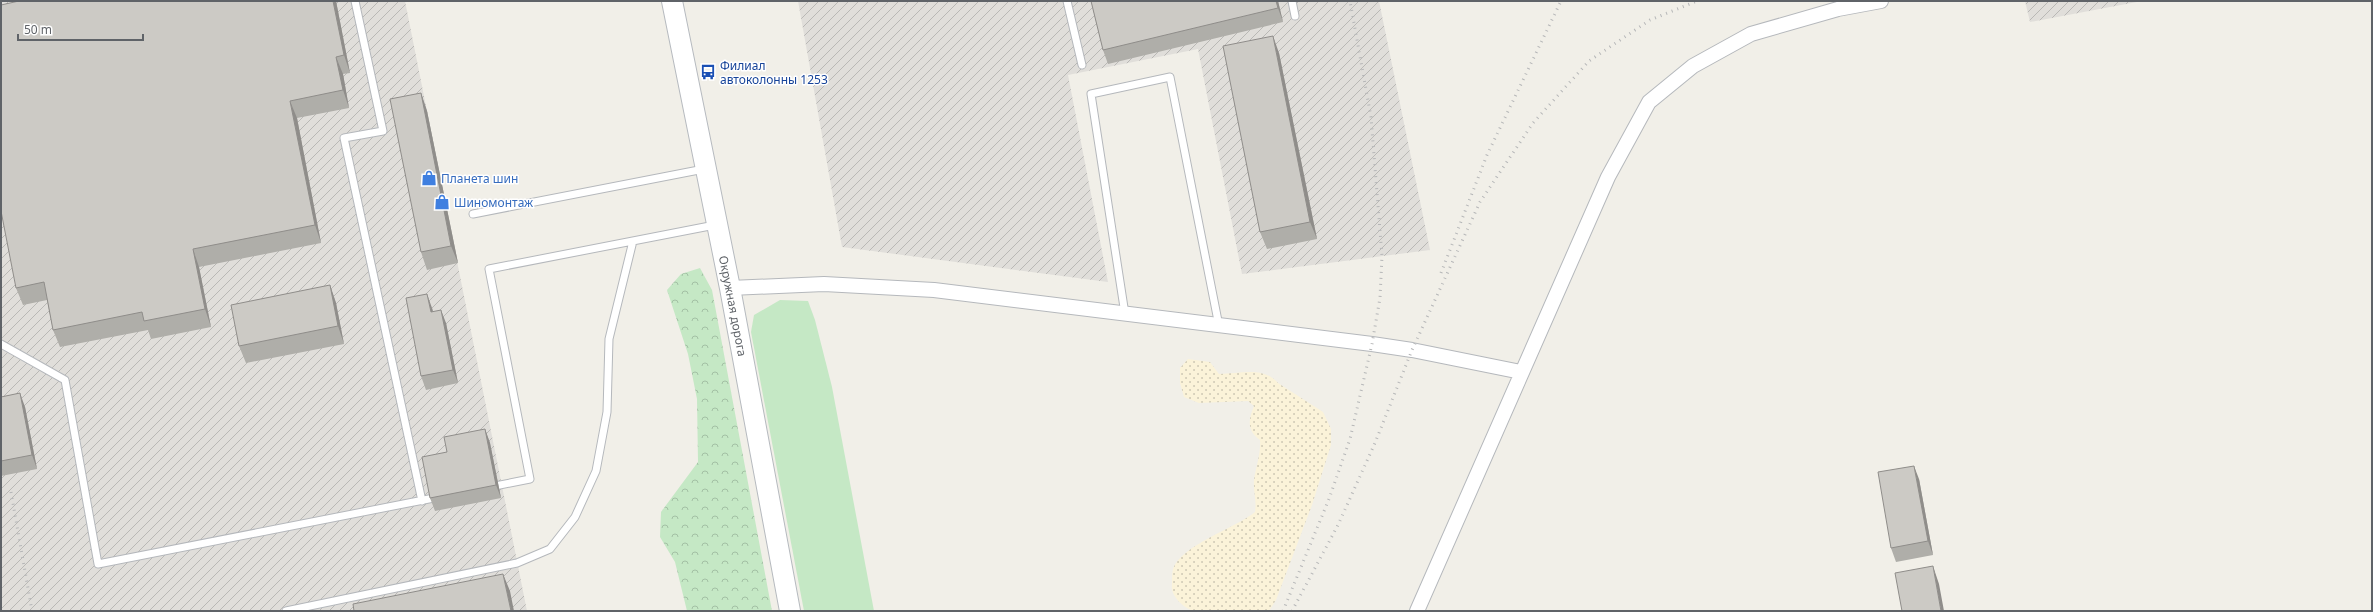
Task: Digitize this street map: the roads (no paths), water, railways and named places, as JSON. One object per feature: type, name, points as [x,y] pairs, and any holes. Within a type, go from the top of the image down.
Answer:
[{"type":"main road","name":"Окружная дорога","points":[[672,1],[730,288],[790,611]]},
{"type":"street","points":[[1417,611],[1608,177],[1649,102],[1693,66],[1751,34],[1838,9],[1881,1]]},
{"type":"street","points":[[730,288],[824,284],[934,290],[1219,327],[1412,350],[1521,372]]},
{"type":"lane","points":[[356,1],[383,132],[344,138],[422,501]]},
{"type":"lane","points":[[1067,1],[1082,65]]},
{"type":"lane","points":[[1292,1],[1295,16]]},
{"type":"lane","points":[[1124,314],[1091,94],[1170,77],[1219,327]]},
{"type":"lane","points":[[473,214],[706,168]]},
{"type":"lane","points":[[484,488],[530,480],[489,269],[717,224]]},
{"type":"lane","points":[[286,611],[518,563],[550,549],[575,517],[596,471],[606,412],[609,339],[634,241]]},
{"type":"lane","points":[[1,344],[65,380],[98,564],[445,496]]},
{"type":"railway","points":[[1283,611],[1329,499],[1350,439],[1372,344],[1380,298],[1382,256],[1371,117],[1350,1]]},
{"type":"railway","points":[[1441,273],[1487,155],[1561,1]]},
{"type":"railway","points":[[1292,611],[1338,525],[1375,443],[1412,350],[1480,202],[1533,123],[1589,61],[1650,20],[1697,1]]},
{"type":"railway","points":[[11,492],[32,611]]},
{"type":"place","name":"Филиал автоколонны 1253","points":[[708,72]]},
{"type":"place","name":"Планета шин","points":[[429,178]]},
{"type":"place","name":"Шиномонтаж","points":[[442,202]]}]
